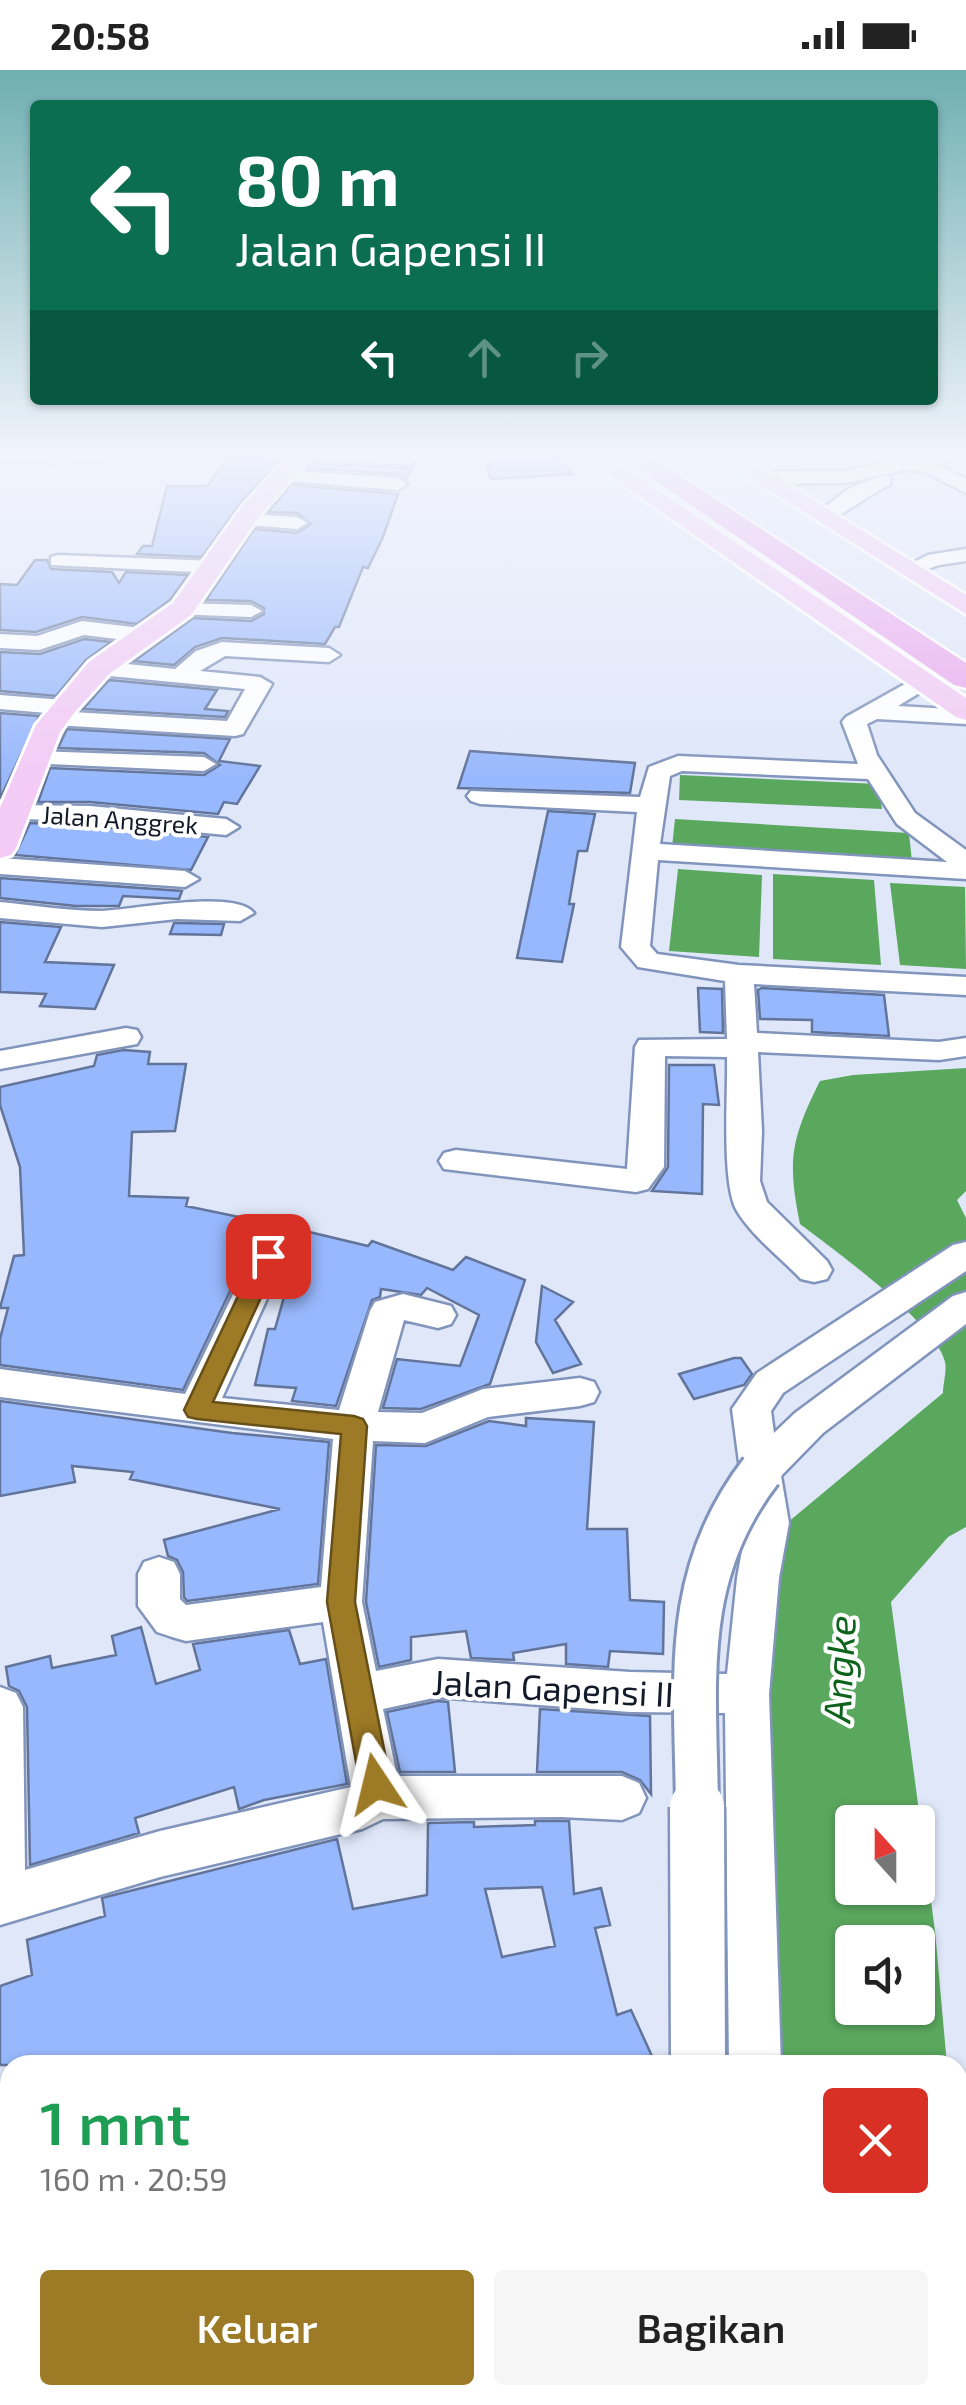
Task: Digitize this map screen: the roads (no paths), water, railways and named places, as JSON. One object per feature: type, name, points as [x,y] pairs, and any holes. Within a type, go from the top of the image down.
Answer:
[{"type":"highway","points":[[792,562],[966,678]]},
{"type":"highway","points":[[833,562],[966,650]]},
{"type":"main road","points":[[7,826],[59,712],[99,668],[182,609],[219,562]]},
{"type":"main road","points":[[746,562],[966,714]]},
{"type":"main road","points":[[896,562],[966,606]]},
{"type":"street","points":[[83,562],[216,567]]},
{"type":"street","points":[[909,570],[928,562]]},
{"type":"street","points":[[182,609],[251,611]]},
{"type":"street","points":[[0,641],[39,644],[82,628],[148,636]]},
{"type":"street","points":[[180,676],[204,656],[222,648],[329,655]]},
{"type":"street","points":[[0,702],[59,712],[238,728],[260,683],[99,668]]},
{"type":"street","points":[[921,682],[854,722],[865,755],[906,818],[966,863]]},
{"type":"street","points":[[870,711],[966,714]]},
{"type":"street","points":[[36,758],[204,764]]},
{"type":"street","points":[[878,772],[678,764],[658,772],[634,947],[638,954],[671,966],[738,974],[962,986],[966,1017]]},
{"type":"street","points":[[480,796],[651,805]]},
{"type":"street","name":"Jalan Anggrek","points":[[7,826],[90,814],[226,827]]},
{"type":"street","points":[[7,826],[148,842]]},
{"type":"street","points":[[646,850],[966,871]]},
{"type":"street","points":[[0,866],[185,879]]},
{"type":"street","points":[[0,910],[102,919],[177,911],[240,913]]},
{"type":"street","points":[[738,974],[743,1045],[743,1181],[752,1207],[814,1270]]},
{"type":"street","points":[[0,1060],[126,1037]]},
{"type":"street","points":[[456,1161],[636,1182],[647,1168],[650,1047],[743,1045],[939,1051],[966,1047]]},
{"type":"street","points":[[197,1410],[280,1230]]},
{"type":"street","points":[[756,2055],[748,1694],[758,1578],[768,1522],[752,1409],[770,1383],[966,1254]]},
{"type":"street","points":[[698,2055],[694,1678],[696,1636],[709,1561],[740,1498],[809,1422],[966,1305]]},
{"type":"street","points":[[374,1798],[376,1784],[341,1602],[354,1426],[388,1310],[402,1306],[438,1315]]},
{"type":"street","points":[[0,1383],[197,1410],[354,1426],[424,1428],[483,1403],[580,1392]]},
{"type":"street","points":[[159,1574],[159,1606],[172,1619],[186,1623],[341,1602]]},
{"type":"street","name":"Jalan Gapensi II","points":[[360,1694],[438,1678],[630,1692],[748,1694]]},
{"type":"street","points":[[0,1707],[0,1901],[160,1854],[362,1807],[374,1798],[622,1798]]},
{"type":"water","points":[[680,775],[878,784],[882,809],[679,800]]},
{"type":"water","points":[[675,819],[909,833],[912,862],[672,847]]},
{"type":"water","points":[[678,869],[762,875],[759,957],[669,951]]},
{"type":"water","points":[[773,874],[874,880],[881,965],[773,959]]},
{"type":"water","points":[[890,883],[965,887],[966,969],[900,965]]},
{"type":"water","name":"Angke","points":[[966,1068],[966,1191],[957,1200],[966,1218],[966,1527],[948,1537],[891,1602],[918,1805],[835,1805],[835,1905],[932,1905],[934,1925],[835,1925],[835,2025],[935,2025],[935,1931],[946,2055],[774,2055],[759,1699],[781,1528],[943,1393],[945,1373],[938,1346],[924,1328],[882,1288],[800,1224],[793,1166],[803,1119],[820,1081],[853,1075]]}]
